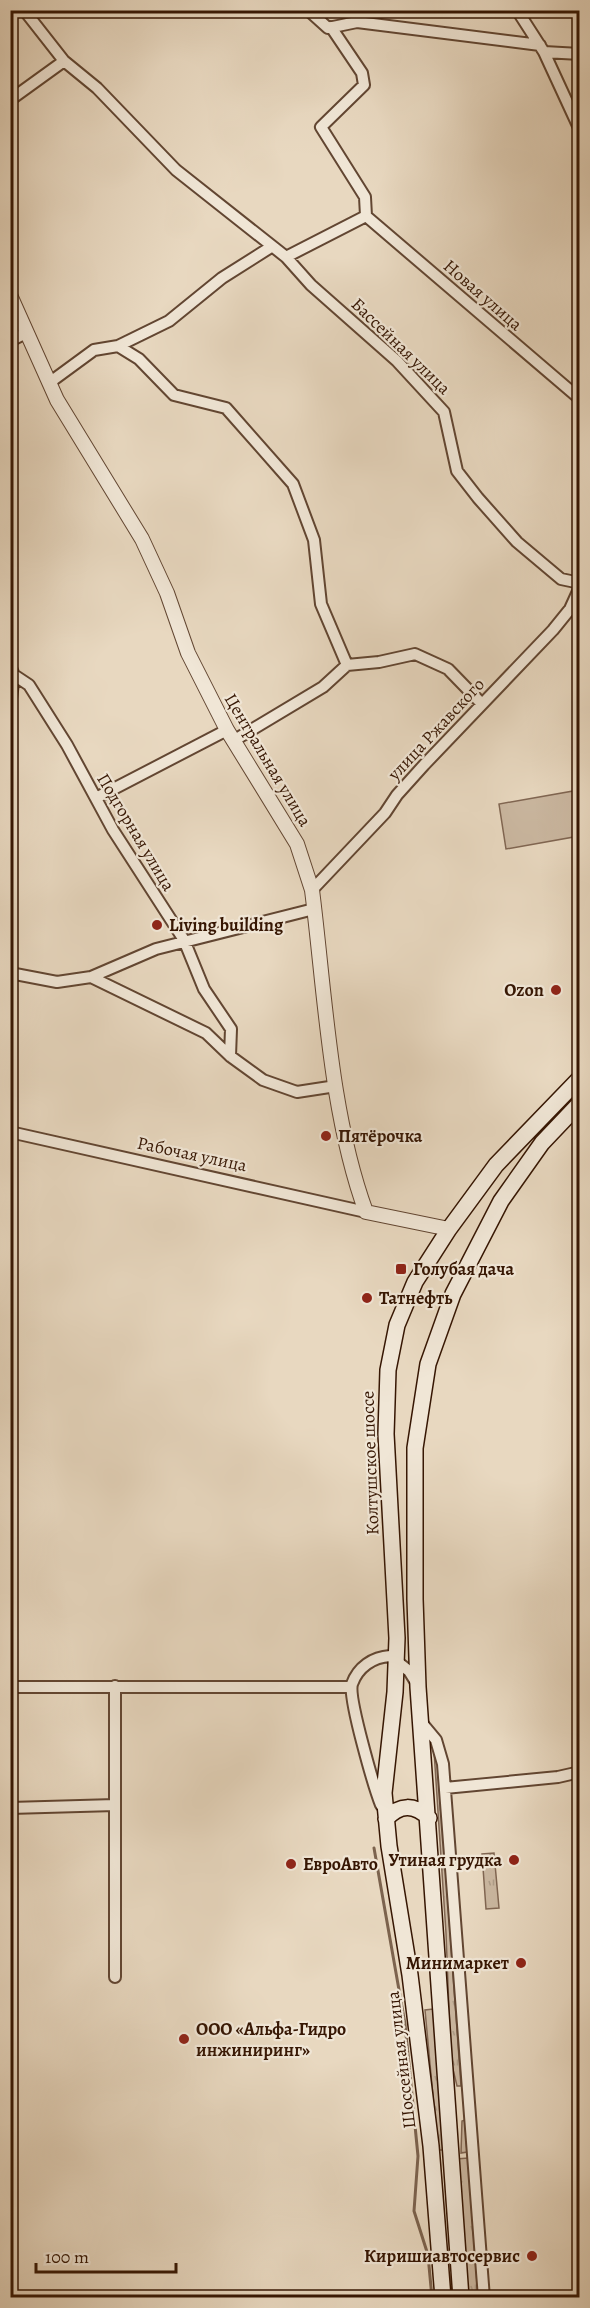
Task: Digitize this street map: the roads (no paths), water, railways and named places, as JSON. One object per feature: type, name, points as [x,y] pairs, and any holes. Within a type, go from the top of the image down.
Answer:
[{"type":"main road","name":"Колтушское шоссе","points":[[386,1819],[385,1776],[396,1658],[386,1423],[388,1370],[397,1325],[415,1282],[449,1229],[496,1165],[579,1078]]},
{"type":"main road","points":[[460,2298],[429,1818],[418,1687],[415,1599],[415,1448],[428,1364],[453,1294],[501,1201],[542,1143],[579,1103]]},
{"type":"main road","points":[[386,1819],[395,1810],[407,1806],[419,1809],[429,1818]]},
{"type":"main road","name":"Шоссейная улица","points":[[386,1819],[410,1975],[426,2105],[443,2298]]},
{"type":"street","name":"Бассейная улица","points":[[24,10],[64,61],[97,88],[176,171],[206,196],[236,216],[271,248],[286,257],[311,285],[397,361],[444,412],[457,471],[517,542],[561,579],[579,585]]},
{"type":"street","points":[[308,10],[328,28],[357,22],[579,54]]},
{"type":"street","points":[[518,10],[542,48],[579,130]]},
{"type":"street","points":[[286,257],[366,216],[365,197],[321,127],[364,85],[362,74],[331,27]]},
{"type":"street","points":[[10,100],[64,61]]},
{"type":"street","name":"Новая улица","points":[[366,216],[579,399]]},
{"type":"street","points":[[49,383],[94,350],[118,346],[170,321],[222,278],[271,248]]},
{"type":"street","name":"Центральная улица","points":[[10,295],[71,426],[142,539],[167,592],[188,653],[230,736],[285,821],[304,859],[312,890],[336,1086],[356,1184],[366,1212]]},
{"type":"street","points":[[10,340],[26,333]]},
{"type":"street","points":[[118,346],[139,359],[174,395],[226,408],[293,484],[314,540],[321,604],[346,664]]},
{"type":"street","name":"улица Ржавского","points":[[312,890],[386,813],[397,795],[482,703],[553,630],[570,609],[579,585]]},
{"type":"street","points":[[96,798],[230,736],[323,687],[346,664],[379,662],[416,654],[448,669],[482,703]]},
{"type":"street","points":[[10,706],[12,670]]},
{"type":"street","name":"Подгорная улица","points":[[12,670],[29,685],[143,879],[184,940],[204,989],[231,1029],[230,1056]]},
{"type":"street","points":[[10,754],[10,869]]},
{"type":"street","points":[[10,973],[57,982],[91,977],[156,949],[184,940],[314,909]]},
{"type":"street","points":[[91,977],[206,1033],[230,1056],[263,1080],[297,1092],[336,1086]]},
{"type":"street","name":"Рабочая улица","points":[[10,1132],[366,1212]]},
{"type":"street","points":[[366,1212],[449,1229]]},
{"type":"street","points":[[386,1819],[363,1743],[351,1687],[359,1670],[380,1656],[396,1658],[409,1671],[418,1687]]},
{"type":"street","points":[[115,1686],[115,1977]]},
{"type":"street","points":[[10,1687],[351,1687]]},
{"type":"street","points":[[422,1722],[441,1751],[445,1788],[484,2298]]},
{"type":"street","points":[[445,1788],[558,1777],[579,1772]]},
{"type":"street","points":[[10,1808],[115,1805]]},
{"type":"waterway","points":[[374,1848],[405,2024],[418,2156],[414,2211],[428,2255],[432,2298]]},
{"type":"place","name":"Living building","points":[[157,925]]},
{"type":"place","name":"Ozon","points":[[556,990]]},
{"type":"place","name":"Пятёрочка","points":[[326,1136]]},
{"type":"place","name":"Голубая дача","points":[[401,1269]]},
{"type":"place","name":"Татнефть","points":[[367,1298]]},
{"type":"place","name":"Утиная грудка","points":[[514,1860]]},
{"type":"place","name":"ЕвроАвто","points":[[291,1864]]},
{"type":"place","name":"Минимаркет","points":[[521,1963]]},
{"type":"place","name":"ООО «Альфа-Гидро инжиниринг»","points":[[184,2039]]},
{"type":"place","name":"Киришиавтосервис","points":[[532,2256]]}]
